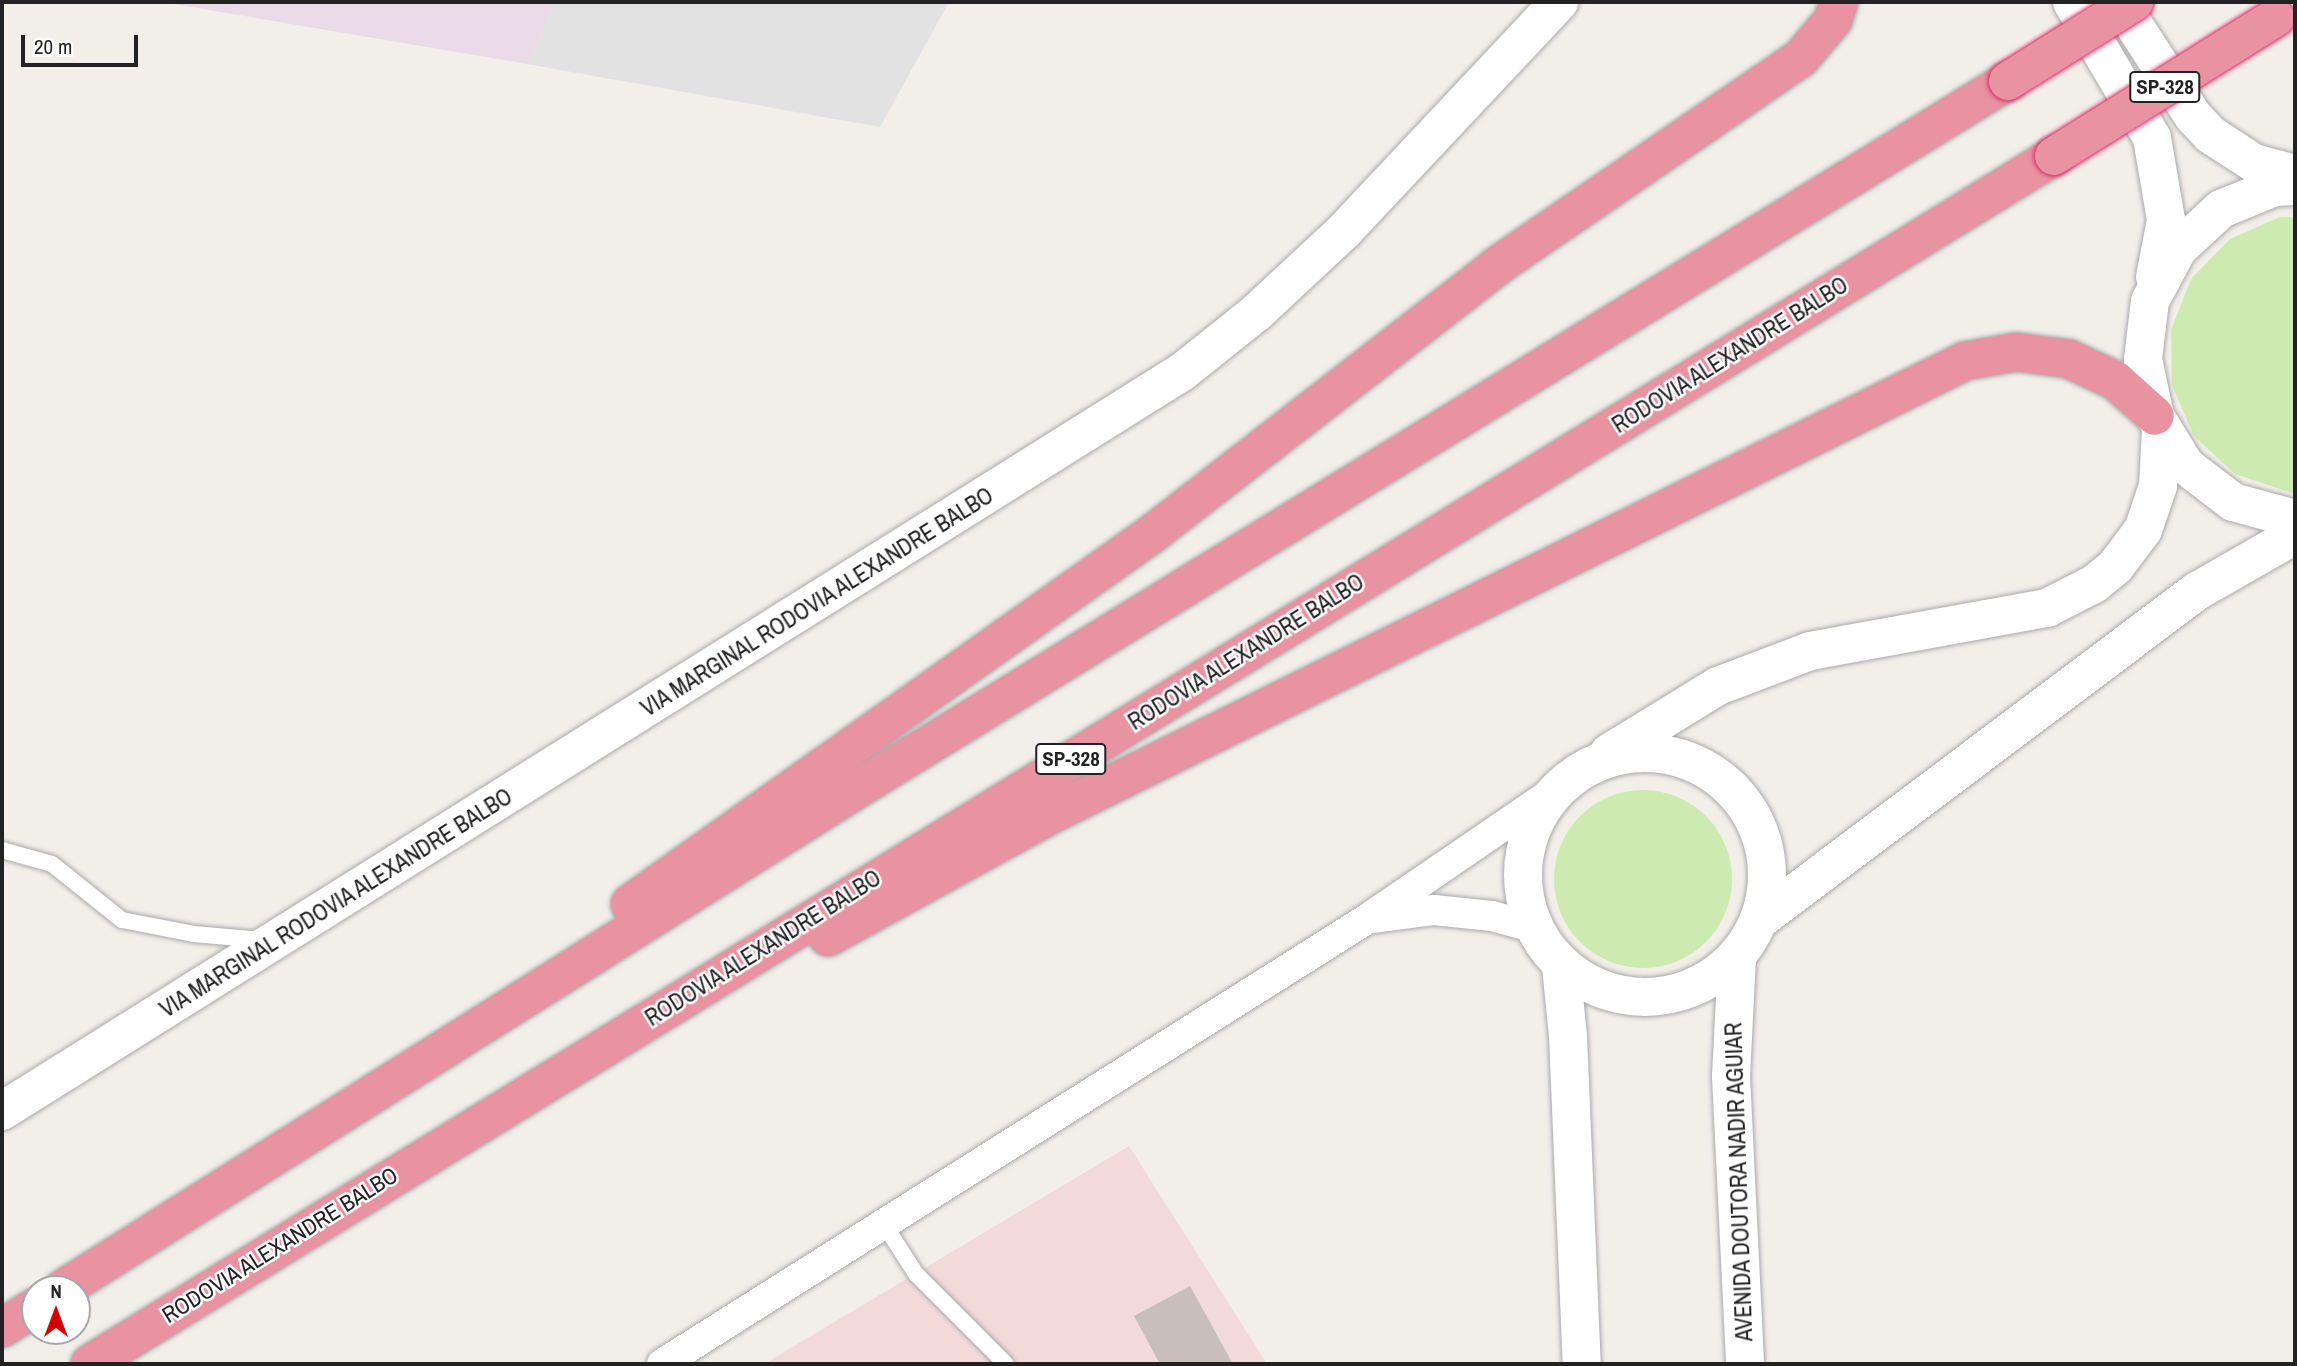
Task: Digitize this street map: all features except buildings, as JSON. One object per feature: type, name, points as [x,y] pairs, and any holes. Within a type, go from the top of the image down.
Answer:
[{"type":"highway","points":[[271,1158],[1152,534],[1497,267],[1801,58],[1833,20],[1839,2]]},
{"type":"highway","points":[[86,1275],[874,779],[2134,2]]},
{"type":"highway","name":"RODOVIA ALEXANDRE BALBO","points":[[90,1364],[393,1175],[2054,156],[2285,11]]},
{"type":"highway","points":[[393,1175],[1046,817],[1965,361],[2016,352],[2069,359],[2116,381],[2158,422]]},
{"type":"highway","points":[[2,1328],[21,1316]]},
{"type":"street","name":"VIA MARGINAL RODOVIA ALEXANDRE BALBO","points":[[2,1111],[1182,372],[1256,313],[1345,230],[1559,2]]},
{"type":"street","points":[[662,1364],[691,1356],[884,1224],[1367,919],[1593,763],[1718,686],[1810,651],[2047,608],[2094,584],[2115,567],[2143,530],[2158,486],[2158,422],[2143,359],[2150,301],[2166,220],[2152,138],[2073,2]]},
{"type":"street","points":[[2119,2],[2193,116],[2211,135],[2254,163],[2295,174]]},
{"type":"street","points":[[2150,301],[2178,249],[2221,209],[2275,187],[2295,186]]},
{"type":"street","points":[[2158,422],[2186,466],[2233,502],[2295,519]]},
{"type":"street","points":[[1554,792],[1529,832],[1521,880],[1532,927],[1561,966],[1602,991],[1650,998],[1698,987],[1737,958],[1762,918],[2197,591],[2244,560],[2295,535]]},
{"type":"street","points":[[1593,763],[1640,752],[1688,759],[1729,784],[1758,823],[1767,858],[1769,870],[1762,918]]},
{"type":"street","points":[[1367,919],[1434,910],[1492,916],[1532,927]]},
{"type":"street","name":"AVENIDA DOUTORA NADIR AGUIAR","points":[[1737,958],[1731,1076],[1745,1364]]},
{"type":"street","points":[[1561,966],[1568,1036],[1583,1364]]},
{"type":"lane","points":[[2,850],[52,864],[122,920],[194,934],[275,941]]},
{"type":"lane","points":[[884,1224],[916,1273],[1006,1364]]},
{"type":"shaded area","points":[[162,2],[556,2],[527,64]]},
{"type":"shaded area","points":[[556,2],[949,2],[880,127],[527,64]]},
{"type":"shaded area","points":[[1129,1146],[1267,1364],[764,1364]]},
{"type":"green space","points":[[2280,217],[2295,217],[2295,494],[2235,474],[2194,436],[2172,385],[2171,330],[2191,279],[2230,239]]},
{"type":"green space","points":[[1643,790],[1660,791],[1677,797],[1706,816],[1725,845],[1731,862],[1731,896],[1725,913],[1706,942],[1677,961],[1660,967],[1643,968],[1626,967],[1609,961],[1580,942],[1561,913],[1555,896],[1554,879],[1555,862],[1561,845],[1580,816],[1609,797],[1626,791]]}]
